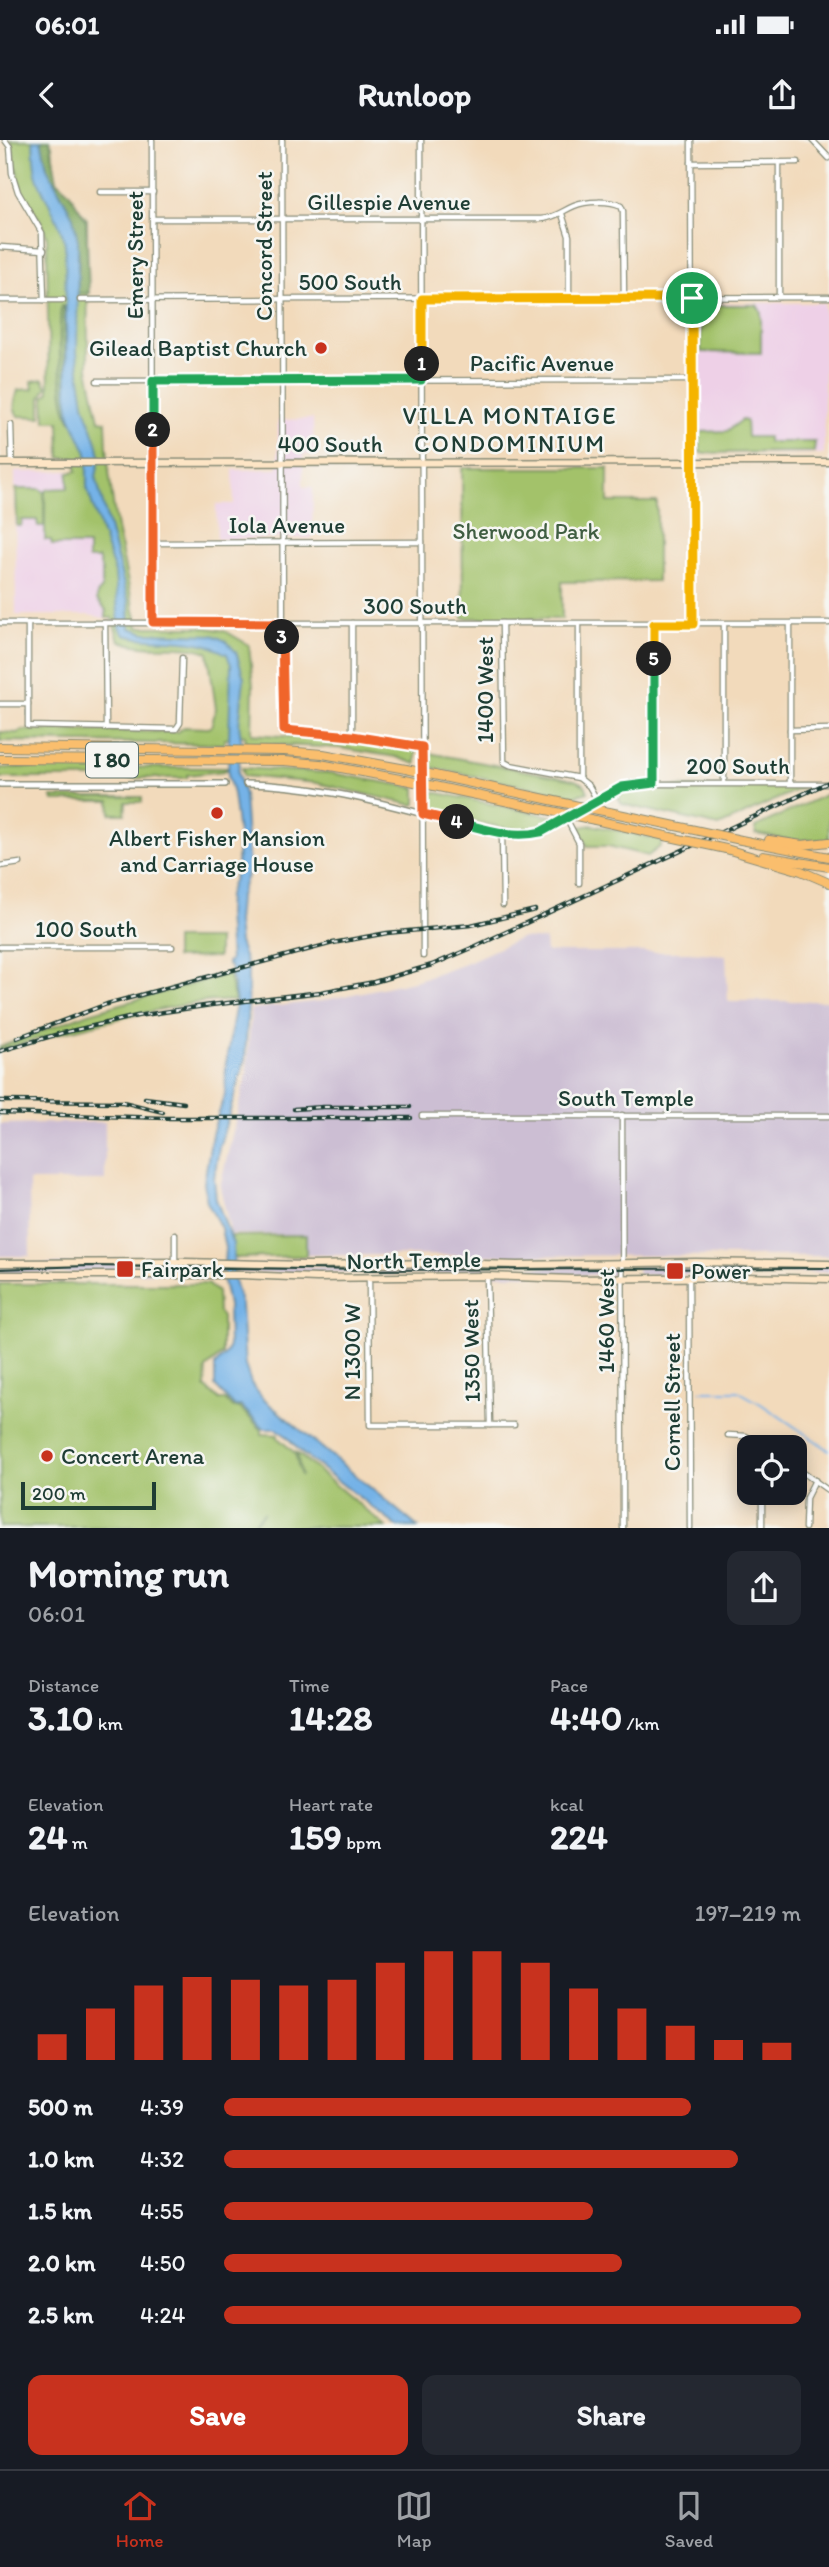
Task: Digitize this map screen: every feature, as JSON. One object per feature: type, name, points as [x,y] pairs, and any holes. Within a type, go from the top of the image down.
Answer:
[{"type":"highway","name":"I 80","points":[[0,746],[323,754],[829,857]]},
{"type":"highway","name":"I 80","points":[[0,760],[320,764],[726,849],[829,867]]},
{"type":"highway","points":[[743,841],[765,840],[802,845],[829,842]]},
{"type":"highway","points":[[726,849],[801,871],[829,883]]},
{"type":"main road","name":"400 South","points":[[0,463],[829,461]]},
{"type":"main road","name":"North Temple","points":[[0,1263],[829,1264]]},
{"type":"main road","name":"North Temple","points":[[0,1275],[829,1279]]},
{"type":"street","points":[[5,140],[10,147],[12,173],[18,192],[41,231],[44,250],[44,300]]},
{"type":"street","name":"Emery Street","points":[[152,140],[153,622]]},
{"type":"street","name":"Concord Street","points":[[282,140],[284,730],[352,736]]},
{"type":"street","points":[[421,140],[423,956]]},
{"type":"street","points":[[691,140],[693,624]]},
{"type":"street","points":[[812,140],[829,158]]},
{"type":"street","points":[[779,162],[779,297]]},
{"type":"street","points":[[691,163],[798,162]]},
{"type":"street","points":[[100,192],[153,192]]},
{"type":"street","name":"Gillespie Avenue","points":[[153,219],[547,219],[583,204],[616,203],[623,211],[624,299]]},
{"type":"street","points":[[561,214],[569,236],[569,299]]},
{"type":"street","points":[[0,247],[44,250]]},
{"type":"street","name":"500 South","points":[[80,300],[829,297]]},
{"type":"street","points":[[0,300],[63,300]]},
{"type":"street","name":"Pacific Avenue","points":[[97,381],[692,380]]},
{"type":"street","points":[[11,425],[12,463]]},
{"type":"street","name":"Iola Avenue","points":[[153,543],[422,542]]},
{"type":"street","name":"300 South","points":[[0,623],[829,623]]},
{"type":"street","points":[[28,623],[28,726],[178,728],[182,658]]},
{"type":"street","points":[[105,623],[106,728]]},
{"type":"street","points":[[352,623],[352,736],[422,747]]},
{"type":"street","name":"1400 West","points":[[502,623],[502,756],[507,765],[579,778]]},
{"type":"street","points":[[579,624],[579,778],[589,786],[597,800]]},
{"type":"street","points":[[654,624],[654,783]]},
{"type":"street","points":[[724,624],[724,783]]},
{"type":"street","points":[[790,624],[790,783]]},
{"type":"street","points":[[0,704],[28,704]]},
{"type":"street","points":[[790,730],[829,729]]},
{"type":"street","name":"200 South","points":[[246,784],[309,787],[519,836],[536,834],[622,787],[654,783],[829,784]]},
{"type":"street","points":[[0,784],[225,784]]},
{"type":"street","points":[[566,818],[579,843],[579,883]]},
{"type":"street","points":[[502,833],[503,905]]},
{"type":"street","points":[[0,866],[20,863]]},
{"type":"street","name":"100 South","points":[[0,947],[172,947]]},
{"type":"street","name":"1460 West","points":[[622,1115],[623,1528]]},
{"type":"street","name":"South Temple","points":[[422,1116],[829,1116]]},
{"type":"street","points":[[175,1234],[175,1276]]},
{"type":"street","name":"1350 West","points":[[487,1276],[490,1425]]},
{"type":"street","name":"Cornell Street","points":[[690,1277],[690,1528]]},
{"type":"street","name":"N 1300 W","points":[[369,1278],[370,1425],[490,1425]]},
{"type":"street","points":[[490,1425],[514,1425]]},
{"type":"street","points":[[728,1435],[737,1436]]},
{"type":"street","points":[[807,1475],[829,1491]]},
{"type":"street","points":[[806,1528],[806,1498],[815,1480]]},
{"type":"street","points":[[761,1528],[762,1505]]},
{"type":"shaded area","points":[[699,303],[824,303],[824,454],[699,454]]},
{"type":"shaded area","points":[[313,419],[314,454],[303,455],[303,487],[313,487],[312,538],[217,539],[216,504],[234,504],[233,470],[278,469],[278,420]]},
{"type":"shaded area","points":[[77,471],[89,503],[112,620],[89,615],[16,615],[15,472]]},
{"type":"shaded area","points":[[521,938],[545,940],[546,952],[689,952],[726,955],[728,1001],[829,1001],[829,1256],[305,1255],[306,1234],[231,1234],[220,1187],[247,1071],[251,1009],[321,1001],[418,980]]},
{"type":"shaded area","points":[[105,1122],[105,1181],[29,1181],[30,1256],[0,1256],[0,1124]]},
{"type":"shaded area","points":[[43,1264],[162,1264],[162,1273],[0,1273],[0,1267]]},
{"type":"shaded area","points":[[187,1264],[358,1268],[358,1272],[186,1273]]},
{"type":"shaded area","points":[[829,1266],[829,1272],[638,1275],[637,1267]]},
{"type":"shaded area","points":[[614,1267],[614,1275],[379,1274],[379,1269],[384,1268]]},
{"type":"green space","points":[[11,140],[48,140],[52,145],[58,183],[87,219],[88,369],[99,420],[106,421],[112,499],[138,627],[202,627],[225,631],[249,645],[253,686],[252,734],[343,740],[416,751],[416,764],[396,757],[340,748],[246,743],[245,735],[225,739],[224,744],[0,741],[0,732],[17,733],[22,730],[177,732],[184,727],[208,728],[211,727],[216,709],[208,652],[186,647],[140,646],[119,640],[112,618],[106,618],[106,610],[97,600],[97,594],[102,589],[102,572],[98,557],[88,559],[88,545],[52,545],[51,540],[45,540],[45,492],[48,489],[68,488],[68,473],[77,471],[74,458],[60,458],[59,421],[45,421],[44,396],[49,393],[47,238],[43,225],[21,190]]},
{"type":"green space","points":[[41,140],[50,140],[57,181],[69,192],[86,220],[89,293],[77,293],[79,256],[73,217],[47,168]]},
{"type":"green space","points":[[701,305],[757,305],[761,312],[761,353],[701,352]]},
{"type":"green space","points":[[61,306],[64,306],[67,394],[71,420],[62,383]]},
{"type":"green space","points":[[43,379],[47,387],[41,397],[41,417],[18,416],[14,407],[18,390],[33,389],[32,381]]},
{"type":"green space","points":[[742,420],[746,421],[747,437],[768,437],[768,442],[815,442],[814,452],[700,453],[700,432],[727,431]]},
{"type":"green space","name":"Sherwood Park","points":[[462,468],[608,468],[608,502],[657,502],[657,581],[562,582],[562,619],[463,618]]},
{"type":"green space","points":[[16,489],[40,489],[44,492],[44,526],[38,526],[37,520],[22,520],[21,526],[17,526]]},
{"type":"green space","points":[[429,753],[575,780],[585,785],[588,792],[574,796],[429,767]]},
{"type":"green space","points":[[0,768],[228,768],[224,771],[187,775],[187,778],[0,778]]},
{"type":"green space","points":[[242,768],[331,773],[416,788],[416,804],[317,783],[244,776]]},
{"type":"green space","points":[[803,787],[719,826],[622,804],[618,797],[628,789]]},
{"type":"green space","points":[[429,791],[554,817],[543,825],[529,828],[494,826],[430,809]]},
{"type":"green space","points":[[829,793],[829,840],[788,840],[756,834],[755,827]]},
{"type":"green space","points":[[52,797],[142,797],[142,802],[126,802],[125,814],[111,814],[110,801],[53,801]]},
{"type":"green space","points":[[592,825],[661,840],[661,846],[648,856],[608,846],[587,846],[580,827]]},
{"type":"green space","points":[[175,939],[218,939],[218,957],[175,958]]},
{"type":"green space","points":[[228,974],[235,1001],[201,1002],[143,1013],[0,1050],[0,1047],[89,1013]]},
{"type":"green space","points":[[306,1235],[306,1256],[234,1258],[231,1236]]},
{"type":"green space","points":[[0,1284],[207,1284],[217,1292],[218,1312],[222,1317],[222,1354],[206,1368],[205,1387],[219,1400],[225,1400],[233,1408],[240,1408],[262,1430],[262,1434],[278,1435],[295,1453],[301,1477],[297,1453],[386,1527],[251,1527],[264,1512],[249,1527],[0,1527]]},
{"type":"water","points":[[33,140],[41,140],[47,168],[73,217],[78,241],[79,371],[84,404],[100,456],[96,477],[129,604],[130,628],[145,633],[213,635],[226,641],[236,652],[244,678],[239,725],[242,744],[238,772],[244,795],[249,869],[239,899],[237,922],[239,942],[248,969],[245,1060],[219,1148],[214,1178],[216,1199],[233,1244],[234,1280],[241,1306],[245,1365],[251,1383],[263,1399],[418,1527],[398,1527],[303,1454],[285,1435],[276,1429],[264,1429],[241,1406],[234,1406],[215,1386],[215,1365],[225,1355],[229,1346],[228,1305],[223,1281],[225,1248],[221,1228],[207,1202],[204,1183],[212,1134],[225,1094],[226,1063],[236,1002],[230,966],[227,965],[230,961],[228,895],[237,869],[238,834],[228,776],[231,665],[227,654],[210,646],[124,635],[119,627],[115,573],[87,488],[87,453],[70,416],[67,394],[65,244],[57,219],[36,175]]},
{"type":"waterway","points":[[700,1391],[738,1391],[829,1450]]},
{"type":"tram line","points":[[0,1269],[88,1266],[369,1270],[829,1268]]},
{"type":"railway","points":[[0,1051],[137,1016],[321,992],[374,982],[432,965],[829,782]]},
{"type":"railway","points":[[17,1038],[107,1004],[333,943],[387,933],[471,925],[535,910]]},
{"type":"railway","points":[[145,1098],[184,1103]]},
{"type":"railway","points":[[0,1101],[123,1102],[163,1112]]},
{"type":"railway","points":[[294,1109],[410,1107]]},
{"type":"railway","points":[[0,1113],[166,1118],[411,1118]]},
{"type":"place","name":"Gilead Baptist Church","points":[[321,348]]},
{"type":"place","name":"Albert Fisher Mansion and Carriage House","points":[[217,813]]},
{"type":"place","name":"Fairpark","points":[[125,1269]]},
{"type":"place","name":"Power","points":[[675,1271]]},
{"type":"place","name":"Concert Arena","points":[[47,1456]]},
{"type":"district","name":"VILLA MONTAIGE CONDOMINIUM","points":[[510,430]]},
{"type":"route","points":[[692,298],[693,624],[654,624],[654,783],[622,787],[541,832],[526,836],[423,814],[422,747],[352,736],[284,730],[282,623],[153,622],[153,381],[421,380],[422,299],[692,298]]}]
